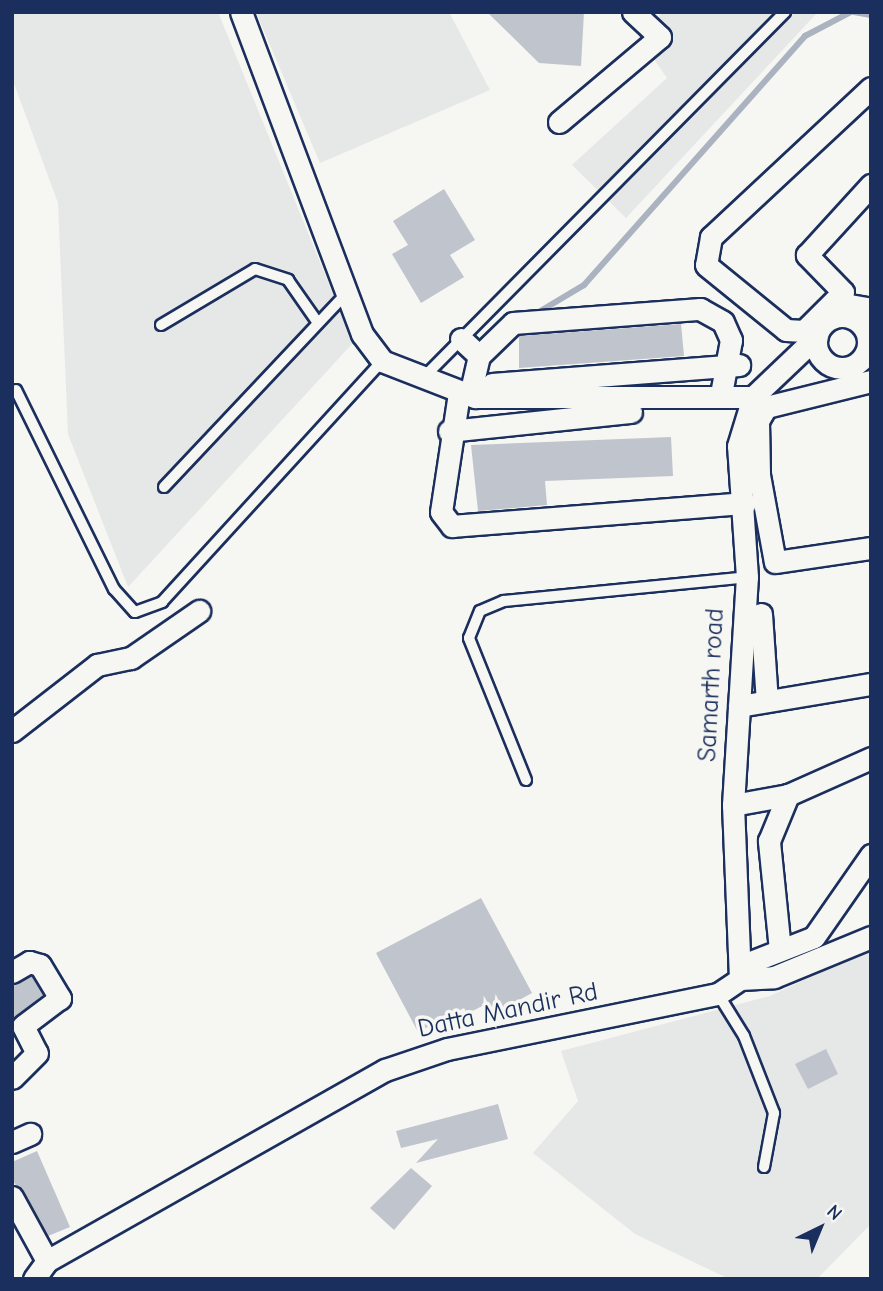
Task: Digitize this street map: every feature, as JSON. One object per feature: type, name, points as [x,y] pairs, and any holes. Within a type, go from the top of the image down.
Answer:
[{"type":"street","points":[[241,12],[362,334],[382,361],[421,380],[460,388],[629,405]]},
{"type":"street","points":[[559,122],[660,37],[633,12]]},
{"type":"street","points":[[810,336],[833,317],[850,316],[864,326],[870,343],[863,359],[839,368],[819,353],[810,336],[786,330],[706,265],[705,253],[710,236],[871,88]]},
{"type":"street","points":[[449,431],[721,394],[753,397],[838,303],[844,292],[807,255],[871,185]]},
{"type":"street","points":[[838,303],[871,309]]},
{"type":"street","points":[[721,394],[732,366],[730,340],[723,322],[700,309],[513,323],[479,356],[460,388],[449,431],[441,512],[452,526],[744,503]]},
{"type":"street","points":[[461,339],[479,356]]},
{"type":"street","points":[[460,388],[732,366]]},
{"type":"street","points":[[627,374],[629,405]]},
{"type":"street","points":[[871,381],[766,407],[758,421],[751,478],[775,562],[871,548]]},
{"type":"street","name":"Samarth road","points":[[741,972],[733,805],[739,706],[754,600],[744,503],[751,478],[738,446],[753,397]]},
{"type":"street","points":[[754,600],[767,701]]},
{"type":"street","points":[[12,731],[97,665],[131,658],[199,611]]},
{"type":"street","points":[[739,706],[871,684]]},
{"type":"street","points":[[733,805],[788,795],[871,758]]},
{"type":"street","points":[[780,950],[769,841],[788,795]]},
{"type":"street","name":"Datta Mandir Rd","points":[[34,1279],[47,1261],[385,1070],[447,1049],[718,995],[741,972],[780,950],[814,937],[871,855]]},
{"type":"street","points":[[741,972],[774,977],[871,937]]},
{"type":"street","points":[[12,972],[33,961],[60,998],[23,1026],[37,1053],[12,1078]]},
{"type":"street","points":[[12,1197],[47,1261]]},
{"type":"lane","points":[[421,380],[785,12]]},
{"type":"lane","points":[[161,325],[255,269],[288,280],[318,323]]},
{"type":"lane","points":[[164,487],[346,293]]},
{"type":"lane","points":[[16,390],[114,589],[135,612],[162,602],[382,361]]},
{"type":"lane","points":[[526,780],[469,638],[480,611],[504,601],[754,600]]},
{"type":"lane","points":[[718,995],[744,1036],[774,1113],[764,1167]]},
{"type":"shaded area","points":[[12,12],[218,12],[353,343],[128,587],[68,434],[58,203],[12,78]]},
{"type":"shaded area","points":[[256,12],[449,12],[490,90],[320,163]]},
{"type":"shaded area","points":[[663,12],[818,12],[626,218],[572,165],[667,78],[638,36]]},
{"type":"shaded area","points":[[871,949],[871,1224],[817,1279],[729,1279],[635,1234],[533,1153],[578,1101],[561,1051],[770,996]]},
{"type":"building","points":[[487,12],[584,12],[581,66],[539,63]]},
{"type":"building","points":[[444,189],[475,240],[450,255],[464,277],[421,303],[392,254],[408,245],[393,221]]},
{"type":"building","points":[[681,324],[684,356],[519,368],[519,336]]},
{"type":"building","points":[[671,437],[673,476],[545,481],[547,505],[478,511],[471,445]]},
{"type":"building","points":[[481,898],[532,993],[490,1016],[484,1005],[467,1014],[464,1008],[418,1032],[376,953]]},
{"type":"building","points":[[32,976],[43,995],[12,1019],[12,985]]},
{"type":"building","points":[[826,1049],[838,1074],[808,1089],[795,1064]]},
{"type":"building","points":[[498,1104],[508,1139],[416,1163],[438,1139],[401,1148],[396,1131]]},
{"type":"building","points":[[37,1151],[70,1227],[48,1236],[12,1179],[12,1162]]},
{"type":"building","points":[[411,1168],[432,1186],[394,1230],[370,1208]]},
{"type":"waterway","points":[[537,313],[584,285],[805,36],[851,12]]},
{"type":"waterway","points":[[854,12],[871,15]]}]
